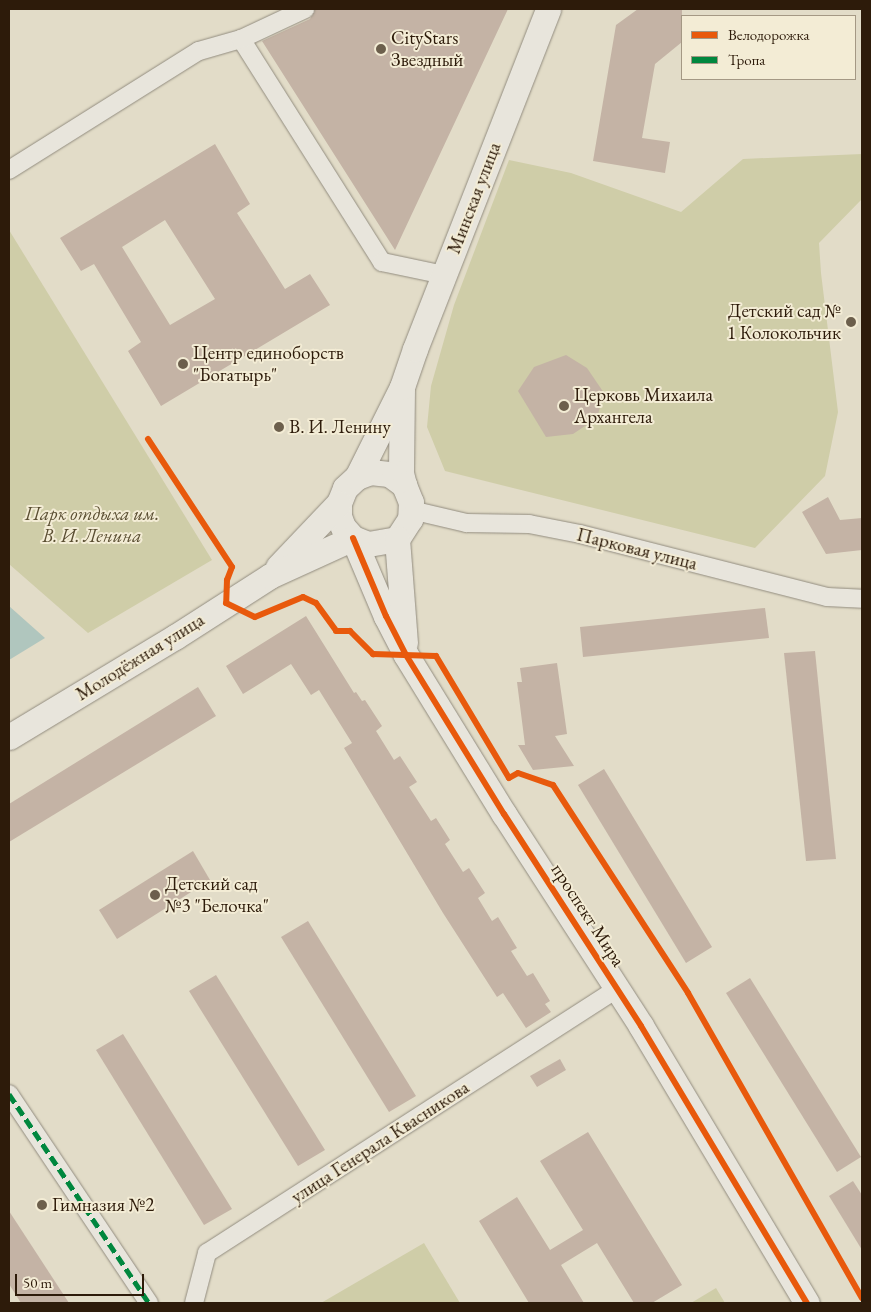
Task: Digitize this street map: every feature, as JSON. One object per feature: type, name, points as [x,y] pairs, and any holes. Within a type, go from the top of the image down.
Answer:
[{"type":"street","points":[[9,170],[199,51],[240,39],[304,9]]},
{"type":"street","name":"Минская улица","points":[[357,476],[402,387],[548,9]]},
{"type":"street","points":[[240,39],[382,262],[444,275]]},
{"type":"street","name":"Минская улица","points":[[402,387],[401,473],[404,485]]},
{"type":"street","points":[[377,472],[389,474],[404,485],[411,502],[410,520],[397,539],[368,544],[353,538],[344,527],[339,516],[339,503],[345,488],[357,476],[377,472]]},
{"type":"street","name":"Молодёжная улица","points":[[270,576],[339,503]]},
{"type":"street","name":"Парковая улица","points":[[411,510],[466,523],[529,524],[580,534],[827,597],[862,599]]},
{"type":"street","name":"Молодёжная улица","points":[[9,736],[175,637],[270,576],[353,538]]},
{"type":"street","name":"проспект Мира","points":[[353,538],[386,616],[406,656],[504,814],[618,988],[807,1303]]},
{"type":"street","name":"проспект Мира","points":[[397,539],[406,656]]},
{"type":"street","name":"улица Генерала Квасникова","points":[[194,1303],[207,1253],[618,988]]},
{"type":"street","points":[[9,1094],[149,1303]]},
{"type":"green space","points":[[862,154],[862,199],[819,243],[838,412],[825,476],[755,548],[445,471],[427,427],[431,386],[454,305],[509,160],[571,173],[681,212],[743,159]]},
{"type":"green space","name":"Парк отдыха им. В. И. Ленина","points":[[9,230],[212,560],[88,633],[9,564]]},
{"type":"green space","points":[[424,1243],[460,1303],[321,1303]]},
{"type":"green space","points":[[716,1288],[725,1303],[691,1303]]},
{"type":"water","points":[[9,606],[45,638],[9,660]]},
{"type":"building","points":[[315,9],[508,9],[395,250],[262,41],[310,19]]},
{"type":"building","points":[[638,9],[682,9],[681,43],[655,64],[642,138],[670,142],[665,173],[593,161],[616,25]]},
{"type":"building","points":[[215,144],[250,204],[237,213],[285,289],[310,274],[330,305],[161,406],[128,351],[141,342],[94,264],[81,271],[60,238]],"holes":[[[165,220],[215,299],[170,325],[122,247]]]},
{"type":"building","name":"Церковь Михаила Архангела","points":[[566,355],[587,368],[604,393],[597,418],[573,434],[546,437],[518,391],[534,367]]},
{"type":"building","points":[[828,497],[840,520],[862,518],[862,550],[826,554],[802,512]]},
{"type":"building","points":[[765,608],[769,638],[583,657],[580,627]]},
{"type":"building","points":[[306,616],[354,693],[356,692],[362,701],[365,700],[382,726],[376,731],[394,760],[400,756],[417,782],[409,787],[431,821],[436,818],[450,840],[445,844],[463,872],[469,868],[485,893],[478,898],[492,921],[498,917],[517,948],[511,951],[527,976],[533,973],[550,1001],[545,1004],[551,1012],[526,1028],[503,993],[497,997],[443,913],[344,748],[352,743],[319,690],[311,695],[291,664],[243,694],[226,666]]},
{"type":"building","points":[[815,651],[836,859],[806,861],[784,653]]},
{"type":"building","points":[[557,663],[567,734],[555,736],[574,766],[533,770],[518,745],[525,745],[517,682],[522,682],[520,668]]},
{"type":"building","points":[[198,687],[216,716],[9,842],[9,804]]},
{"type":"building","points":[[604,769],[712,947],[686,963],[578,785]]},
{"type":"building","name":"Детский сад №3 \"Белочка\"","points":[[193,851],[210,880],[117,939],[99,910]]},
{"type":"building","points":[[308,921],[416,1096],[389,1112],[281,937]]},
{"type":"building","points":[[216,975],[325,1150],[298,1166],[189,991]]},
{"type":"building","points":[[750,978],[861,1157],[837,1172],[726,993]]},
{"type":"building","points":[[123,1034],[232,1209],[204,1225],[96,1050]]},
{"type":"building","points":[[560,1059],[566,1070],[537,1087],[530,1076]]},
{"type":"building","points":[[588,1132],[682,1285],[652,1303],[634,1303],[597,1243],[561,1265],[584,1303],[529,1303],[479,1221],[517,1197],[550,1250],[583,1230],[540,1161]]},
{"type":"building","points":[[853,1181],[862,1195],[862,1250],[829,1196]]},
{"type":"building","points":[[9,1211],[69,1303],[21,1303],[9,1284]]},
{"type":"marked path","points":[[9,1094],[149,1303]]},
{"type":"cycle path","points":[[148,439],[232,567],[227,580],[226,603],[255,617],[303,597],[316,603],[336,631],[350,631],[373,654],[436,656],[509,778],[518,773],[553,785],[688,993],[862,1298]]},
{"type":"cycle path","points":[[353,538],[386,616],[406,655],[504,814],[641,1026],[807,1303]]},
{"type":"place","name":"CityStars Звездный","points":[[381,49]]},
{"type":"place","name":"Детский сад № 1 Колокольчик","points":[[851,322]]},
{"type":"place","name":"Центр единоборств \"Богатырь\"","points":[[183,364]]},
{"type":"place","name":"Церковь Михаила Архангела","points":[[564,406]]},
{"type":"place","name":"В. И. Ленину","points":[[279,427]]},
{"type":"place","name":"Детский сад №3 \"Белочка\"","points":[[155,895]]},
{"type":"place","name":"Гимназия №2","points":[[42,1205]]}]
